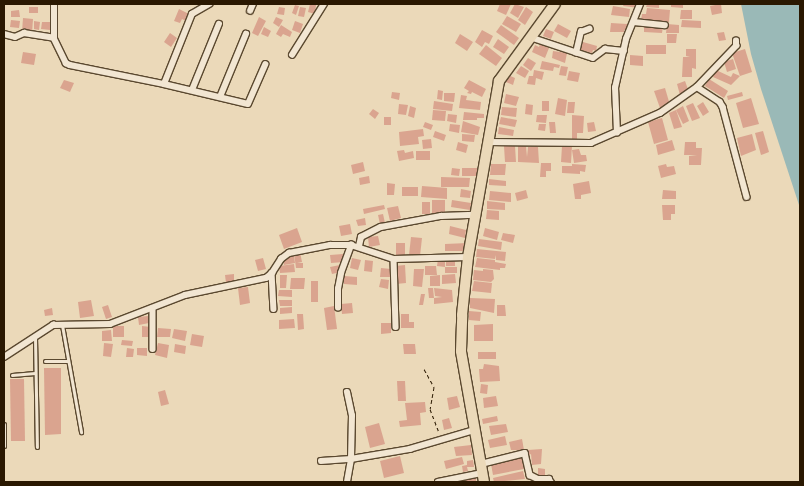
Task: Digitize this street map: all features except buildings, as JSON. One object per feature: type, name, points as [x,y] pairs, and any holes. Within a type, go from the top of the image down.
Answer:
[{"type":"highway","points":[[482,473],[461,351],[462,315],[468,257],[499,81],[555,4]]},
{"type":"street","points":[[54,4],[54,38],[66,63],[70,65],[192,90],[248,104],[265,65]]},
{"type":"street","points":[[164,84],[192,14],[209,4]]},
{"type":"street","points":[[250,11],[252,4]]},
{"type":"street","points":[[292,56],[324,4]]},
{"type":"street","points":[[617,133],[615,88],[626,39],[640,4]]},
{"type":"street","points":[[634,22],[665,25]]},
{"type":"street","points":[[192,90],[219,24]]},
{"type":"street","points":[[576,53],[581,32],[589,29]]},
{"type":"street","points":[[4,34],[16,37],[24,33],[54,38]]},
{"type":"street","points":[[220,97],[246,34]]},
{"type":"street","points":[[530,37],[594,58],[604,49],[624,52]]},
{"type":"street","points":[[487,142],[580,145],[617,133],[660,113],[697,87],[736,47],[736,41]]},
{"type":"street","points":[[697,87],[720,102],[723,108],[747,197]]},
{"type":"street","points":[[358,246],[361,237],[381,227],[441,216],[475,215]]},
{"type":"street","points":[[338,308],[338,289],[341,273],[351,245]]},
{"type":"street","points":[[4,358],[46,328],[62,324],[110,324],[185,295],[241,285],[266,278],[272,273],[281,259],[289,253],[330,246],[351,245],[394,259],[468,257]]},
{"type":"street","points":[[394,259],[396,327]]},
{"type":"street","points":[[272,273],[274,309]]},
{"type":"street","points":[[152,308],[153,350]]},
{"type":"street","points":[[347,482],[351,459],[352,416],[348,393]]},
{"type":"street","points":[[321,461],[351,459],[441,441],[474,430]]},
{"type":"street","points":[[438,482],[482,473],[525,453],[530,474],[538,479],[549,479],[551,482]]},
{"type":"lane","points":[[62,324],[80,432]]},
{"type":"lane","points":[[35,336],[37,447]]},
{"type":"lane","points":[[45,361],[68,361]]},
{"type":"lane","points":[[12,375],[36,373]]},
{"type":"lane","points":[[4,424],[4,446]]},
{"type":"path","points":[[424,369],[434,387],[430,409],[436,420],[441,441]]},
{"type":"water","points":[[741,4],[800,4],[800,208],[761,89],[751,54]]}]
